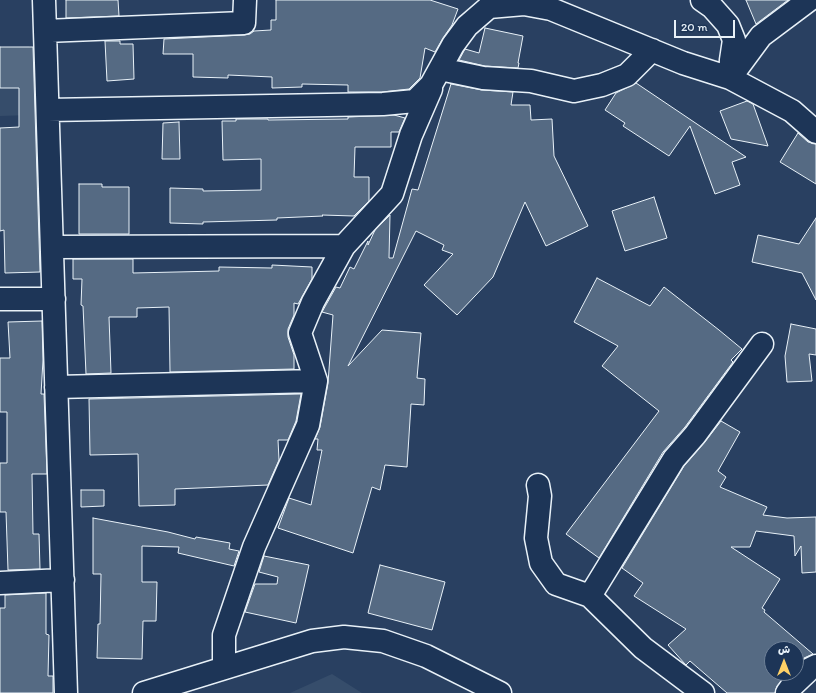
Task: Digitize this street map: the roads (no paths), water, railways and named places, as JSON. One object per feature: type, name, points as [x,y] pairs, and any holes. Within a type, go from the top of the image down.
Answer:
[{"type":"street","points":[[44,0],[66,693]]},
{"type":"street","points":[[45,31],[244,23],[245,0]]},
{"type":"street","points":[[702,0],[712,7],[728,25],[734,40],[730,78]]},
{"type":"street","points":[[730,78],[761,36],[809,0]]},
{"type":"street","points":[[48,110],[383,104],[415,101],[431,85],[453,44],[467,26],[489,7],[524,4],[551,9],[683,63],[730,78],[792,111],[816,132]]},
{"type":"street","points":[[438,72],[531,82],[574,91],[602,85],[627,75],[652,50]]},
{"type":"street","points":[[224,668],[224,635],[254,547],[308,425],[316,381],[300,333],[314,302],[344,246],[392,194],[411,135],[438,72]]},
{"type":"street","points":[[52,247],[344,246]]},
{"type":"street","points":[[0,299],[54,299]]},
{"type":"street","points":[[590,596],[674,459],[696,435],[762,344]]},
{"type":"street","points":[[56,387],[316,381]]},
{"type":"street","points":[[538,485],[540,496],[536,538],[541,563],[556,584],[590,596],[643,648],[703,693]]},
{"type":"street","points":[[0,583],[63,580]]},
{"type":"street","points":[[144,693],[312,641],[344,637],[384,641],[426,656],[500,693]]},
{"type":"street","points":[[787,693],[806,673],[816,666]]}]
